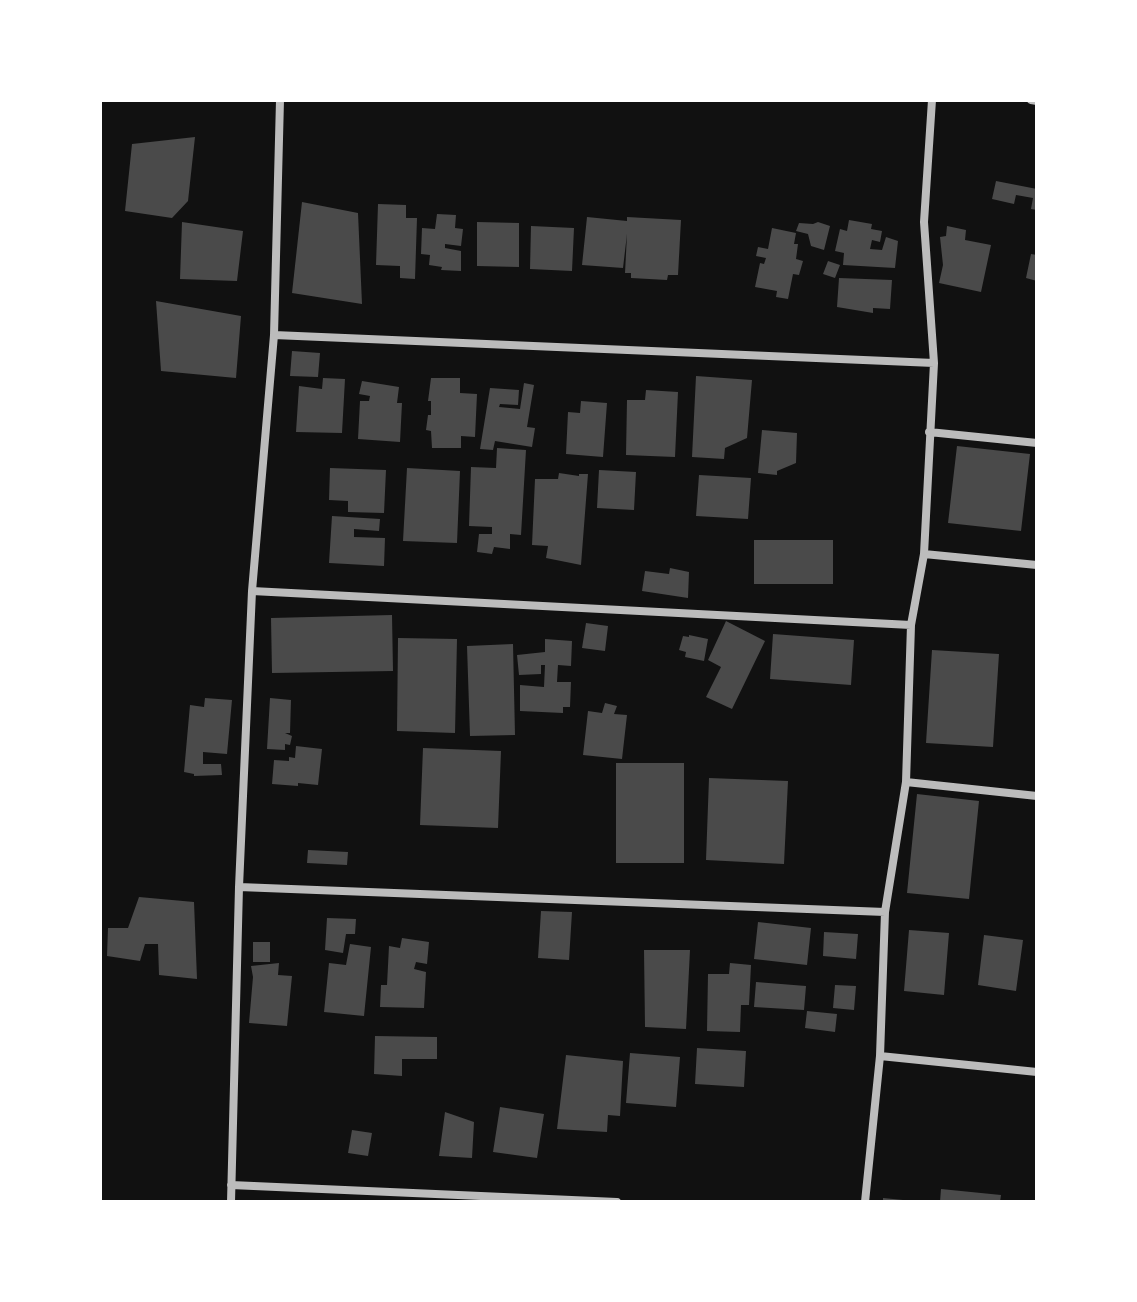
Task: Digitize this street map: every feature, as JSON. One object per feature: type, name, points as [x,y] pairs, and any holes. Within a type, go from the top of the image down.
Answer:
[{"type":"street","points":[[231,1202],[239,887],[252,591],[274,335],[280,100]]},
{"type":"street","points":[[865,1202],[880,1056],[885,912],[906,782],[911,625],[924,554],[934,363],[924,222],[932,100]]},
{"type":"street","points":[[1031,100],[1037,101]]},
{"type":"street","points":[[274,335],[934,363]]},
{"type":"street","points":[[929,432],[1037,443]]},
{"type":"street","points":[[924,554],[1037,565]]},
{"type":"street","points":[[252,591],[911,625]]},
{"type":"street","points":[[906,782],[1037,796]]},
{"type":"street","points":[[239,887],[885,912]]},
{"type":"street","points":[[880,1056],[1037,1072]]},
{"type":"street","points":[[231,1185],[617,1202]]},
{"type":"building","points":[[195,137],[188,201],[172,218],[125,211],[132,144]]},
{"type":"building","points":[[996,181],[1037,189],[1037,210],[1031,209],[1033,198],[1016,195],[1014,204],[992,199]]},
{"type":"building","points":[[302,202],[358,213],[362,304],[292,293]]},
{"type":"building","points":[[378,204],[406,205],[406,218],[417,218],[415,279],[400,278],[400,266],[376,265]]},
{"type":"building","points":[[437,214],[456,215],[455,228],[463,229],[461,246],[445,244],[445,248],[461,251],[461,271],[441,270],[442,267],[429,265],[430,255],[421,254],[422,228],[435,229]]},
{"type":"building","points":[[587,217],[627,221],[627,217],[681,220],[678,275],[668,275],[667,280],[631,278],[631,273],[625,273],[627,234],[623,268],[582,265]]},
{"type":"building","points":[[849,220],[872,224],[871,229],[882,231],[880,242],[872,240],[870,249],[882,250],[886,237],[898,241],[895,268],[843,265],[844,253],[835,251],[840,229],[847,231]]},
{"type":"building","points":[[182,222],[243,231],[237,281],[180,279]]},
{"type":"building","points":[[477,222],[519,223],[519,267],[477,266]]},
{"type":"building","points":[[818,222],[830,226],[824,250],[811,246],[808,234],[796,231],[799,223]]},
{"type":"building","points":[[531,226],[574,228],[572,271],[530,269]]},
{"type":"building","points":[[947,226],[966,230],[965,240],[991,245],[981,292],[939,283],[943,265],[940,237],[946,236]]},
{"type":"building","points":[[772,228],[796,233],[796,259],[803,261],[799,275],[793,274],[788,299],[776,297],[777,291],[755,287],[760,263],[764,264],[766,258],[756,256],[758,247],[768,249]]},
{"type":"building","points":[[1031,254],[1037,255],[1037,281],[1026,278]]},
{"type":"building","points":[[828,261],[840,265],[835,278],[823,274]]},
{"type":"building","points":[[839,278],[892,280],[890,309],[873,308],[873,313],[837,307]]},
{"type":"building","points":[[156,301],[241,316],[236,378],[161,371]]},
{"type":"building","points":[[292,351],[320,353],[318,377],[290,376]]},
{"type":"building","points":[[696,376],[752,380],[747,438],[725,448],[724,459],[692,457]]},
{"type":"building","points":[[323,378],[345,379],[342,433],[296,432],[299,386],[322,389]]},
{"type":"building","points":[[431,378],[460,378],[460,393],[477,394],[475,437],[461,436],[461,448],[432,448],[431,431],[426,430],[428,415],[431,415],[431,401],[428,401]]},
{"type":"building","points":[[362,381],[399,387],[397,403],[402,403],[400,442],[358,439],[360,401],[369,401],[370,396],[359,394]]},
{"type":"building","points":[[524,383],[534,385],[527,427],[535,428],[532,447],[495,441],[493,450],[480,449],[490,388],[519,390],[518,405],[500,404],[499,407],[520,409]]},
{"type":"building","points":[[646,390],[678,392],[675,457],[626,455],[627,400],[645,400]]},
{"type":"building","points":[[581,401],[607,403],[603,457],[566,454],[568,412],[580,413]]},
{"type":"building","points":[[762,430],[797,433],[796,463],[777,471],[777,475],[758,473]]},
{"type":"building","points":[[957,446],[1030,454],[1021,531],[948,523]]},
{"type":"building","points":[[497,448],[526,450],[521,535],[510,534],[510,549],[494,547],[492,554],[477,552],[479,534],[492,534],[492,527],[469,526],[471,467],[496,468]]},
{"type":"building","points":[[330,468],[386,470],[384,513],[348,512],[348,501],[329,500]]},
{"type":"building","points":[[407,468],[460,471],[457,543],[403,541]]},
{"type":"building","points":[[599,470],[636,472],[634,510],[597,508]]},
{"type":"building","points":[[559,473],[588,474],[581,565],[546,558],[548,546],[532,545],[535,479],[558,479]]},
{"type":"building","points":[[699,475],[751,478],[748,519],[696,516]]},
{"type":"building","points":[[332,516],[380,519],[379,531],[354,529],[354,537],[385,538],[384,566],[329,563]]},
{"type":"building","points":[[754,540],[833,540],[833,584],[754,584]]},
{"type":"building","points":[[670,568],[689,572],[688,598],[642,591],[645,571],[669,574]]},
{"type":"building","points":[[392,615],[393,671],[272,673],[271,618]]},
{"type":"building","points":[[726,621],[765,641],[732,709],[706,697],[721,667],[708,660]]},
{"type":"building","points":[[586,623],[608,626],[605,651],[582,648]]},
{"type":"building","points":[[773,634],[854,640],[851,685],[770,679]]},
{"type":"building","points":[[683,636],[708,639],[704,661],[685,657],[686,652],[679,650]]},
{"type":"building","points":[[398,638],[457,639],[455,733],[397,731]]},
{"type":"building","points":[[545,639],[572,641],[571,666],[558,665],[557,682],[571,682],[570,707],[563,707],[563,713],[520,711],[520,685],[544,687],[545,665],[541,665],[541,674],[519,675],[517,655],[545,652]]},
{"type":"building","points":[[513,644],[515,735],[470,736],[467,646]]},
{"type":"building","points":[[932,650],[999,654],[993,747],[926,743]]},
{"type":"building","points":[[205,698],[232,700],[227,754],[203,752],[203,764],[221,764],[222,775],[194,776],[184,772],[190,705],[204,707]]},
{"type":"building","points":[[270,698],[291,700],[290,733],[285,733],[292,736],[290,745],[285,744],[285,750],[267,749]]},
{"type":"building","points":[[605,703],[617,706],[614,714],[627,715],[622,759],[583,755],[588,711],[602,713]]},
{"type":"building","points":[[296,746],[322,749],[318,785],[272,784],[274,760],[289,761],[289,757],[295,758]]},
{"type":"building","points":[[423,748],[501,751],[498,828],[420,825]]},
{"type":"building","points":[[616,763],[684,763],[684,863],[616,863]]},
{"type":"building","points":[[709,778],[788,781],[784,864],[706,860]]},
{"type":"building","points":[[917,794],[979,801],[969,899],[907,893]]},
{"type":"building","points":[[308,850],[348,852],[347,865],[307,863]]},
{"type":"building","points":[[139,897],[194,902],[197,979],[159,975],[158,944],[145,944],[140,961],[107,956],[108,928],[128,928]]},
{"type":"building","points":[[541,911],[572,912],[569,960],[538,958]]},
{"type":"building","points":[[327,918],[356,919],[355,934],[346,934],[343,953],[325,950]]},
{"type":"building","points":[[758,922],[811,928],[807,965],[754,959]]},
{"type":"building","points":[[909,930],[949,933],[944,995],[904,991]]},
{"type":"building","points":[[824,932],[858,934],[856,959],[823,956]]},
{"type":"building","points":[[984,935],[1023,940],[1016,991],[978,985]]},
{"type":"building","points":[[402,938],[429,942],[427,964],[416,962],[414,969],[426,972],[424,1008],[380,1007],[381,985],[387,985],[389,946],[400,948]]},
{"type":"building","points":[[253,942],[270,942],[270,962],[253,962]]},
{"type":"building","points":[[350,944],[371,947],[364,1016],[324,1012],[329,963],[346,965]]},
{"type":"building","points":[[644,950],[690,950],[686,1029],[645,1027]]},
{"type":"building","points":[[279,963],[278,975],[292,976],[287,1026],[249,1023],[251,966]]},
{"type":"building","points":[[730,963],[751,965],[749,1005],[741,1005],[740,1032],[707,1031],[708,974],[729,974]]},
{"type":"building","points":[[756,982],[806,986],[804,1010],[754,1007]]},
{"type":"building","points":[[835,985],[856,986],[854,1010],[833,1008]]},
{"type":"building","points":[[807,1011],[837,1014],[835,1032],[805,1028]]},
{"type":"building","points":[[375,1036],[437,1037],[437,1059],[402,1059],[402,1076],[374,1074]]},
{"type":"building","points":[[697,1048],[746,1051],[744,1087],[695,1084]]},
{"type":"building","points":[[630,1053],[680,1057],[676,1107],[626,1103]]},
{"type":"building","points":[[566,1055],[623,1061],[620,1116],[608,1115],[607,1132],[557,1129]]},
{"type":"building","points":[[500,1107],[544,1114],[537,1158],[493,1152]]},
{"type":"building","points":[[445,1112],[474,1122],[472,1158],[439,1156]]},
{"type":"building","points":[[352,1130],[372,1133],[368,1156],[348,1153]]},
{"type":"building","points":[[941,1189],[1001,1195],[1000,1202],[940,1202]]},
{"type":"building","points":[[883,1198],[903,1200],[903,1202],[883,1202]]}]
